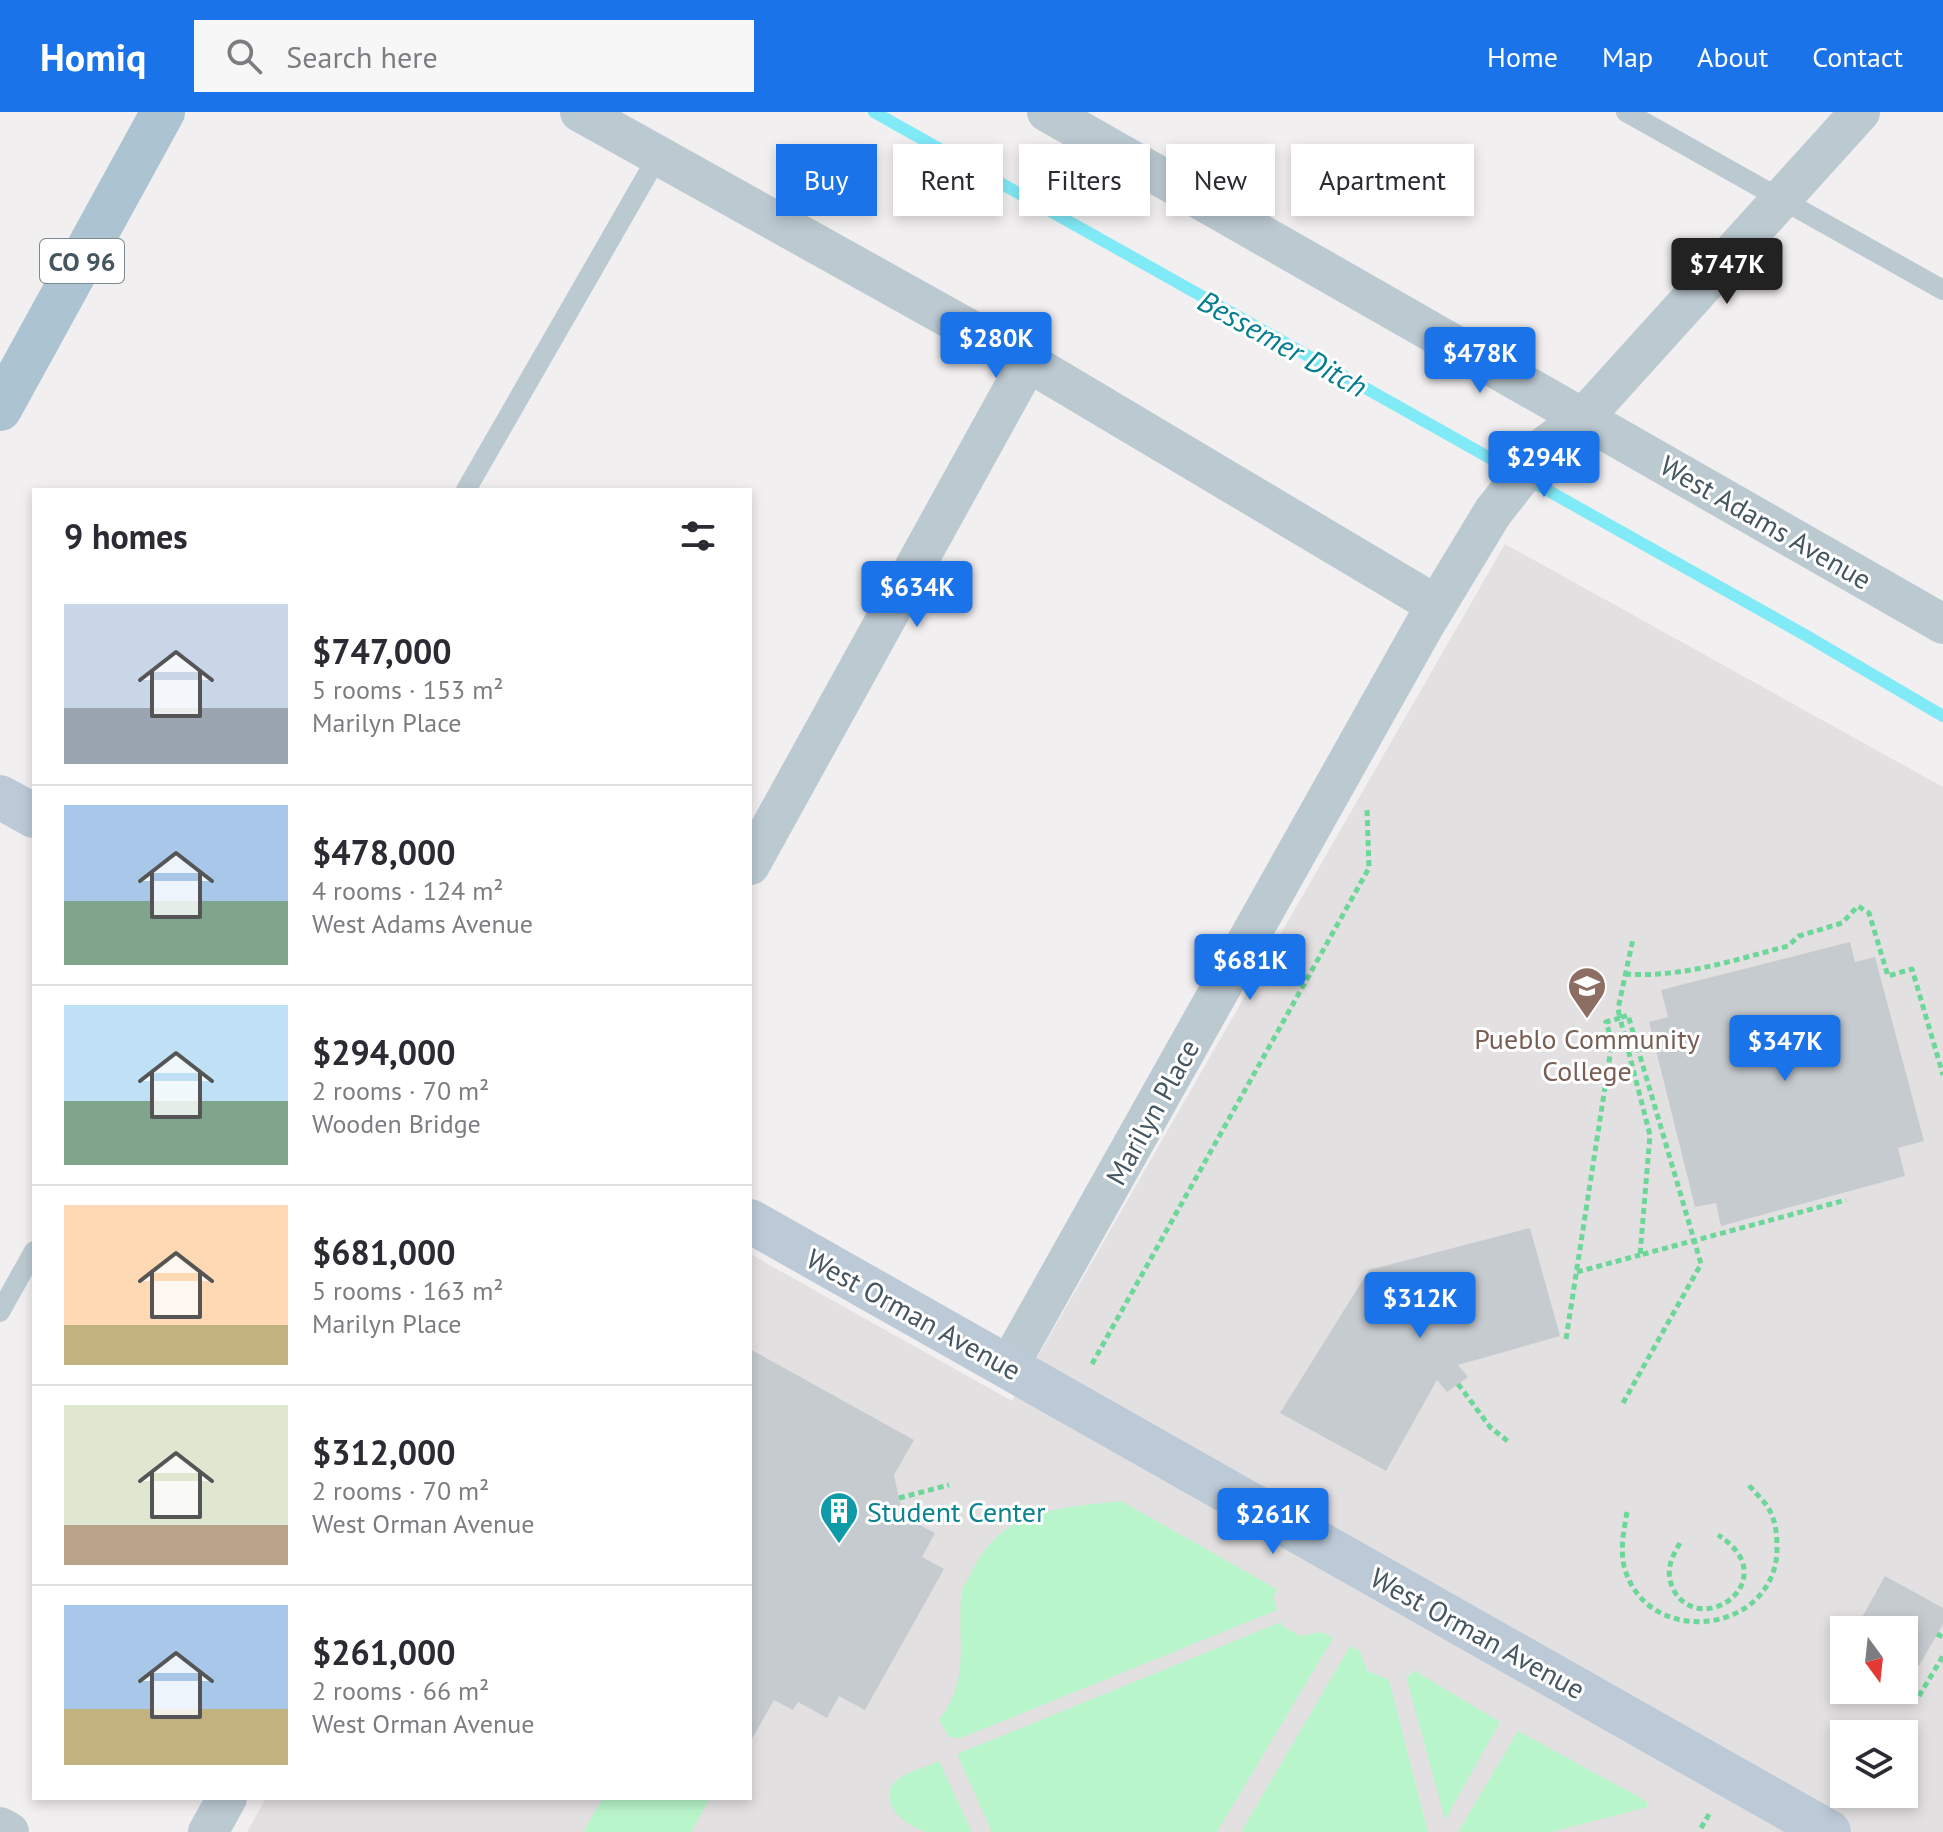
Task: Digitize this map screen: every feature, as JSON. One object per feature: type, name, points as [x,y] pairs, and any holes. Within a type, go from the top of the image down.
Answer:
[{"type":"main road","name":"CO 96","points":[[0,409],[163,112]]},
{"type":"street","points":[[580,112],[1028,362],[1436,605]]},
{"type":"street","name":"West Adams Avenue","points":[[1047,112],[1943,624]]},
{"type":"street","points":[[1584,417],[1860,112]]},
{"type":"street","points":[[752,861],[1028,362]]},
{"type":"street","name":"Marilyn Place","points":[[1008,1367],[1436,605],[1493,512],[1545,446],[1584,417]]},
{"type":"street","points":[[0,797],[32,815]]},
{"type":"street","name":"West Orman Avenue","points":[[752,1222],[1829,1832]]},
{"type":"street","points":[[208,1832],[226,1800]]},
{"type":"street","points":[[0,1827],[9,1832]]},
{"type":"lane","points":[[1626,112],[1943,290]]},
{"type":"lane","points":[[467,488],[658,156]]},
{"type":"lane","points":[[0,1312],[32,1255]]},
{"type":"path","points":[[1092,1364],[1369,868],[1367,807]]},
{"type":"path","points":[[1625,974],[1671,975],[1788,946],[1799,936],[1842,923],[1858,906],[1869,913],[1888,976],[1912,969],[1943,1075]]},
{"type":"path","points":[[1633,939],[1618,1009],[1650,1135],[1640,1255]]},
{"type":"path","points":[[1566,1339],[1612,1042],[1606,1022],[1628,1015],[1701,1264],[1623,1403]]},
{"type":"path","points":[[1577,1272],[1846,1200]]},
{"type":"path","points":[[1458,1384],[1490,1427],[1510,1443]]},
{"type":"path","points":[[1627,1512],[1621,1544],[1625,1568],[1635,1590],[1653,1608],[1675,1619],[1699,1624],[1721,1620],[1748,1607],[1766,1587],[1776,1562],[1778,1535],[1770,1510],[1747,1483]]},
{"type":"path","points":[[899,1498],[949,1485]]},
{"type":"path","points":[[1680,1543],[1671,1558],[1669,1570],[1675,1593],[1694,1607],[1717,1608],[1738,1592],[1744,1580],[1741,1555],[1718,1535]]},
{"type":"path","points":[[1717,1608],[1721,1620]]},
{"type":"path","points":[[1919,1696],[1943,1656]]},
{"type":"shaded area","name":"Pueblo Community College","points":[[1505,544],[1943,787],[1943,1832],[247,1832],[265,1800],[752,1800],[752,1255],[1012,1401]]},
{"type":"green space","points":[[1121,1501],[1278,1590],[1273,1596],[1277,1610],[961,1738],[949,1737],[939,1720],[949,1704],[959,1675],[962,1593],[986,1549],[1000,1534],[1036,1515]]},
{"type":"green space","points":[[1281,1622],[1282,1626],[1300,1636],[1321,1632],[1333,1638],[1217,1832],[992,1832],[957,1754]]},
{"type":"green space","points":[[1350,1646],[1360,1651],[1367,1671],[1389,1680],[1428,1832],[1241,1832]]},
{"type":"green space","points":[[1413,1670],[1500,1722],[1445,1820],[1406,1676],[1411,1675]]},
{"type":"green space","points":[[1518,1731],[1646,1801],[1648,1807],[1551,1832],[1458,1832]]},
{"type":"green space","points":[[939,1761],[972,1832],[928,1832],[919,1829],[902,1819],[891,1804],[891,1787],[898,1779]]},
{"type":"green space","points":[[602,1800],[709,1800],[691,1832],[583,1832]]},
{"type":"building","points":[[1850,942],[1855,962],[1875,957],[1924,1141],[1898,1148],[1905,1176],[1721,1226],[1716,1203],[1695,1207],[1649,1022],[1668,1017],[1661,990]]},
{"type":"building","points":[[1530,1228],[1560,1336],[1458,1365],[1468,1377],[1447,1392],[1437,1380],[1386,1471],[1280,1413],[1369,1270]]},
{"type":"building","name":"Student Center","points":[[752,1350],[914,1440],[894,1475],[903,1516],[935,1533],[922,1557],[944,1569],[865,1710],[839,1696],[827,1718],[798,1702],[793,1710],[774,1700],[752,1738]]},
{"type":"building","points":[[1885,1576],[1943,1608],[1943,1624],[1919,1666],[1918,1616],[1863,1616]]},
{"type":"waterway","name":"Bessemer Ditch","points":[[874,112],[1805,635],[1943,716]]},
{"type":"place","name":"Pueblo Community College","points":[[1587,1020]]},
{"type":"place","name":"Student Center","points":[[839,1545]]}]
